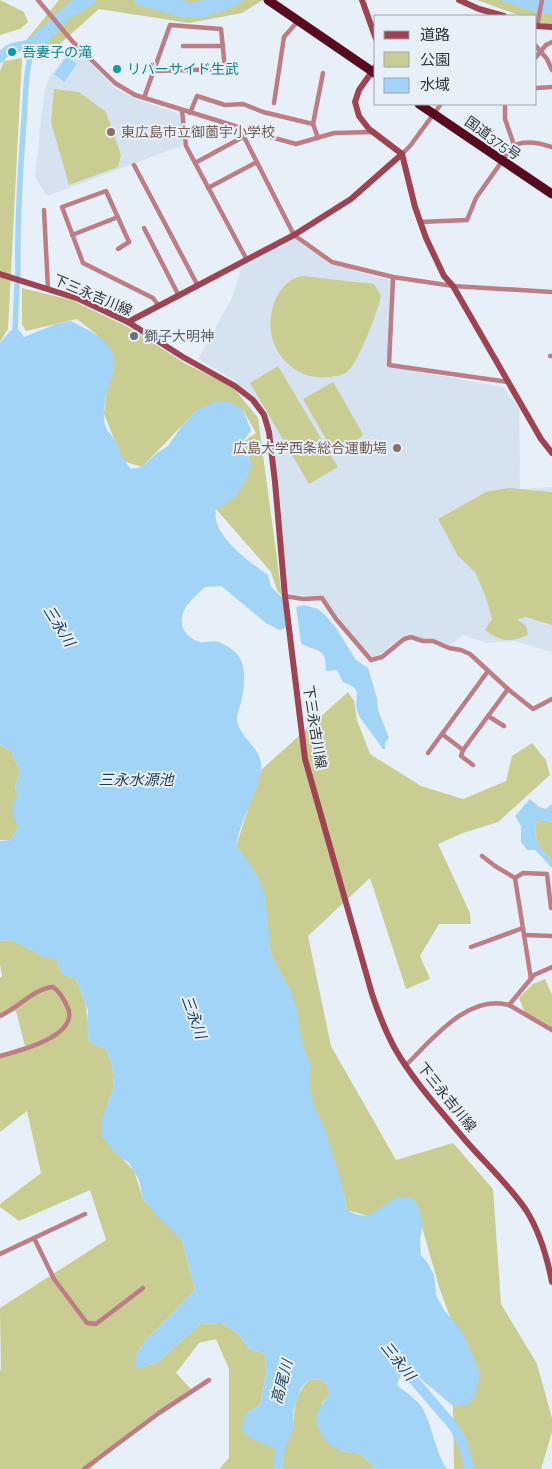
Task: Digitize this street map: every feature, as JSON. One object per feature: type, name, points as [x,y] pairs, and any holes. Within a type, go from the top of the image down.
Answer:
[{"type":"highway","points":[[268,0],[374,70]]},
{"type":"highway","name":"国道375号","points":[[421,105],[552,194]]},
{"type":"main road","points":[[362,0],[374,34]]},
{"type":"main road","points":[[459,0],[479,9],[500,15]]},
{"type":"main road","points":[[537,24],[552,27]]},
{"type":"main road","points":[[374,72],[359,90],[355,102],[359,116],[373,132],[402,154],[420,222],[444,276],[453,286],[541,439],[552,453]]},
{"type":"main road","points":[[128,322],[294,235],[351,199],[402,154]]},
{"type":"main road","name":"下三永吉川線","points":[[0,274],[79,300],[128,322],[183,357],[235,386],[253,400],[264,415],[269,432],[275,482],[285,596],[304,751],[312,787],[372,994],[382,1023],[406,1065],[449,1120],[527,1211],[541,1240],[552,1282]]},
{"type":"street","points":[[38,0],[64,31],[115,83],[135,95],[235,126],[240,130],[294,235],[332,262],[393,278],[453,286],[552,292]]},
{"type":"street","points":[[537,24],[542,0]]},
{"type":"street","points":[[274,103],[284,37],[298,21]]},
{"type":"street","points":[[144,98],[170,25],[221,29],[225,68],[154,71]]},
{"type":"street","points":[[537,56],[546,45],[552,42]]},
{"type":"street","points":[[183,46],[223,46]]},
{"type":"street","points":[[537,48],[547,59],[552,70]]},
{"type":"street","points":[[318,138],[313,124],[323,73]]},
{"type":"street","points":[[537,88],[552,87]]},
{"type":"street","points":[[190,113],[197,96],[225,105],[243,104],[263,112],[313,124]]},
{"type":"street","points":[[402,154],[440,105]]},
{"type":"street","points":[[505,105],[506,119],[514,145]]},
{"type":"street","points":[[182,111],[186,146],[247,260]]},
{"type":"street","points":[[240,130],[296,144],[334,133],[373,132]]},
{"type":"street","points":[[195,163],[243,137]]},
{"type":"street","points":[[420,222],[467,220],[476,198],[514,145],[540,143],[552,147]]},
{"type":"street","points":[[208,188],[257,162]]},
{"type":"street","points":[[134,165],[198,286]]},
{"type":"street","points":[[118,249],[129,242],[106,191],[62,207],[83,263],[153,298],[160,306]]},
{"type":"street","points":[[44,210],[48,289]]},
{"type":"street","points":[[72,235],[118,217]]},
{"type":"street","points":[[144,228],[179,296]]},
{"type":"street","points":[[393,278],[389,365],[508,382]]},
{"type":"street","points":[[285,596],[303,599],[322,598],[336,619],[371,660],[382,657],[404,639],[411,637],[423,641],[434,641],[470,654],[533,709],[552,698]]},
{"type":"street","points":[[428,753],[488,671]]},
{"type":"street","points":[[473,765],[462,756],[462,750],[508,689]]},
{"type":"street","points":[[488,716],[504,726]]},
{"type":"street","points":[[442,734],[462,750]]},
{"type":"street","points":[[482,856],[516,878]]},
{"type":"street","points":[[516,878],[523,873],[550,873],[552,916]]},
{"type":"street","points":[[516,878],[531,979]]},
{"type":"street","points":[[471,947],[523,928]]},
{"type":"street","points":[[524,936],[552,936]]},
{"type":"street","points":[[509,1005],[534,975],[552,967]]},
{"type":"street","points":[[0,1016],[37,991],[46,987],[53,987],[66,1004],[70,1020],[60,1032],[25,1050],[0,1056]]},
{"type":"street","points":[[406,1065],[439,1033],[469,1010],[480,1006],[502,1003],[509,1005],[552,1030]]},
{"type":"street","points":[[0,1254],[84,1214]]},
{"type":"street","points":[[34,1238],[54,1280],[87,1323],[96,1324],[143,1288]]},
{"type":"street","points":[[84,1469],[159,1413],[209,1380]]},
{"type":"shaded area","name":"東広島市立御薗宇小学校","points":[[73,45],[115,88],[136,99],[180,114],[184,145],[47,196],[35,177],[45,89],[51,75]]},
{"type":"shaded area","name":"広島大学西条総合運動場","points":[[295,239],[330,264],[390,280],[388,366],[503,387],[519,408],[520,489],[552,487],[552,652],[514,641],[487,643],[463,635],[449,646],[435,639],[423,639],[410,634],[402,637],[379,655],[371,657],[337,618],[323,597],[288,593],[275,463],[257,400],[232,379],[198,359],[232,298],[241,268]]},
{"type":"green space","points":[[0,0],[24,12],[28,22],[20,29],[0,35]]},
{"type":"green space","points":[[59,0],[263,0],[242,13],[189,23],[99,9],[42,60],[24,43]]},
{"type":"green space","points":[[477,0],[552,0],[552,25],[537,22],[537,15],[518,15]]},
{"type":"green space","points":[[22,58],[8,329],[0,342],[0,71],[4,61]]},
{"type":"green space","points":[[54,89],[79,92],[106,112],[121,155],[118,167],[69,185],[51,122]]},
{"type":"green space","points":[[302,276],[374,284],[381,296],[372,325],[357,359],[347,372],[338,376],[316,377],[303,374],[292,368],[276,349],[270,324],[274,302],[286,284]]},
{"type":"green space","points":[[22,288],[71,300],[126,326],[186,364],[233,387],[258,418],[282,596],[277,590],[271,572],[216,509],[250,461],[243,442],[256,433],[243,410],[198,409],[142,467],[123,461],[104,414],[106,395],[97,335],[77,319],[26,331],[22,324]]},
{"type":"green space","points":[[278,366],[338,467],[309,484],[250,383]]},
{"type":"green space","points":[[333,382],[363,434],[334,453],[303,399]]},
{"type":"green space","points":[[509,488],[552,492],[552,625],[526,617],[517,619],[526,626],[528,635],[506,640],[496,637],[485,630],[492,619],[485,595],[475,572],[458,556],[438,519],[486,492]]},
{"type":"green space","points":[[348,692],[354,701],[357,720],[370,754],[421,786],[463,799],[506,781],[512,756],[532,743],[546,760],[550,775],[498,822],[463,833],[438,844],[470,913],[471,924],[439,924],[420,956],[430,979],[406,989],[370,878],[308,936],[331,1046],[396,1160],[453,1143],[493,1189],[501,1304],[537,1364],[552,1418],[552,1432],[541,1469],[454,1469],[453,1406],[468,1404],[456,1333],[439,1287],[415,1202],[368,1216],[347,1210],[344,1195],[298,1071],[271,954],[261,885],[236,846],[261,770]]},
{"type":"green space","points":[[0,745],[12,752],[20,772],[15,787],[18,794],[19,826],[11,840],[0,840]]},
{"type":"green space","points":[[540,820],[552,822],[552,860],[541,848],[537,839],[535,828],[536,823]]},
{"type":"green space","points":[[12,940],[39,954],[56,959],[62,974],[76,979],[86,1005],[89,1042],[105,1048],[112,1064],[114,1087],[107,1105],[102,1136],[134,1171],[143,1199],[182,1240],[195,1290],[147,1339],[136,1354],[136,1366],[143,1367],[158,1362],[200,1324],[221,1323],[238,1333],[249,1349],[265,1354],[266,1375],[260,1405],[246,1413],[294,1427],[295,1408],[301,1390],[309,1380],[321,1379],[327,1385],[330,1394],[322,1403],[342,1451],[360,1454],[377,1469],[219,1469],[229,1458],[229,1369],[216,1339],[199,1343],[176,1373],[191,1389],[126,1436],[90,1469],[0,1469],[0,1308],[106,1240],[90,1190],[19,1221],[0,1207],[0,1204],[41,1173],[27,1111],[0,1132],[0,1054],[25,1046],[16,1011],[0,1014],[0,978],[2,976],[0,941]]},
{"type":"green space","points":[[545,979],[552,995],[552,1032],[525,1013],[519,998],[533,984]]},
{"type":"water","points":[[72,0],[88,0],[39,51],[24,43]]},
{"type":"water","points":[[137,0],[183,0],[189,3],[204,0],[244,0],[225,11],[204,15],[174,10]]},
{"type":"water","points":[[499,0],[552,0],[552,14],[535,12]]},
{"type":"water","points":[[67,56],[77,64],[64,82],[54,74]]},
{"type":"water","name":"三永水源池","points":[[71,321],[101,338],[113,354],[114,370],[106,395],[104,422],[131,469],[142,467],[168,446],[182,426],[198,409],[218,401],[230,402],[243,410],[251,430],[243,442],[252,465],[246,480],[235,496],[216,509],[216,518],[219,528],[225,537],[251,563],[268,575],[271,587],[283,598],[286,628],[279,630],[266,623],[221,586],[205,587],[185,608],[182,624],[186,633],[194,640],[200,642],[219,642],[235,652],[244,670],[244,685],[237,721],[239,728],[259,756],[261,770],[236,846],[249,862],[259,879],[265,895],[271,954],[292,993],[298,1013],[305,1052],[311,1065],[309,1084],[314,1107],[323,1124],[341,1180],[347,1210],[355,1214],[368,1215],[396,1198],[412,1197],[419,1208],[423,1223],[420,1240],[421,1255],[434,1275],[436,1295],[444,1310],[463,1333],[480,1373],[475,1397],[468,1405],[453,1406],[415,1374],[405,1363],[397,1385],[413,1397],[421,1406],[447,1469],[377,1469],[360,1454],[341,1451],[330,1445],[321,1434],[317,1425],[316,1414],[329,1394],[327,1385],[321,1379],[309,1380],[301,1388],[293,1411],[294,1427],[287,1445],[275,1449],[250,1438],[241,1429],[246,1413],[260,1405],[266,1375],[265,1354],[249,1349],[238,1333],[221,1323],[200,1324],[158,1362],[143,1367],[136,1367],[136,1354],[147,1339],[195,1290],[182,1240],[157,1216],[143,1199],[139,1180],[129,1163],[114,1152],[102,1136],[101,1120],[114,1087],[112,1064],[105,1048],[89,1042],[88,1010],[76,979],[62,974],[56,959],[43,957],[12,940],[0,941],[0,841],[11,840],[19,826],[15,821],[12,806],[18,794],[15,787],[20,772],[12,752],[0,745],[0,343],[10,331],[19,330],[24,337],[56,324]]},
{"type":"water","points":[[304,605],[318,609],[326,616],[336,628],[356,660],[368,668],[377,698],[378,710],[389,738],[385,743],[385,749],[383,749],[359,716],[356,707],[357,692],[354,687],[343,682],[337,670],[326,671],[325,659],[321,652],[301,643],[296,607]]},
{"type":"water","points":[[530,799],[539,807],[546,809],[552,804],[552,822],[540,820],[536,823],[535,828],[538,843],[552,860],[552,868],[535,850],[527,850],[521,842],[521,826],[515,816]]},
{"type":"waterway","points":[[73,11],[91,0]]},
{"type":"waterway","points":[[139,0],[183,13],[206,12]]},
{"type":"waterway","points":[[0,58],[10,49],[33,44],[37,41]]},
{"type":"waterway","points":[[18,275],[19,198],[27,72],[34,44]]},
{"type":"waterway","points":[[15,331],[17,285]]},
{"type":"waterway","name":"三永川","points":[[395,1358],[454,1427],[462,1442],[470,1469]]},
{"type":"waterway","name":"高尾川","points":[[277,1435],[280,1448],[278,1469]]},
{"type":"place","name":"吾妻子の滝","points":[[12,52]]},
{"type":"place","name":"リバーサイド生武","points":[[117,69]]},
{"type":"place","name":"東広島市立御薗宇小学校","points":[[111,132]]},
{"type":"place","name":"獅子大明神","points":[[134,336]]},
{"type":"place","name":"広島大学西条総合運動場","points":[[397,448]]}]
